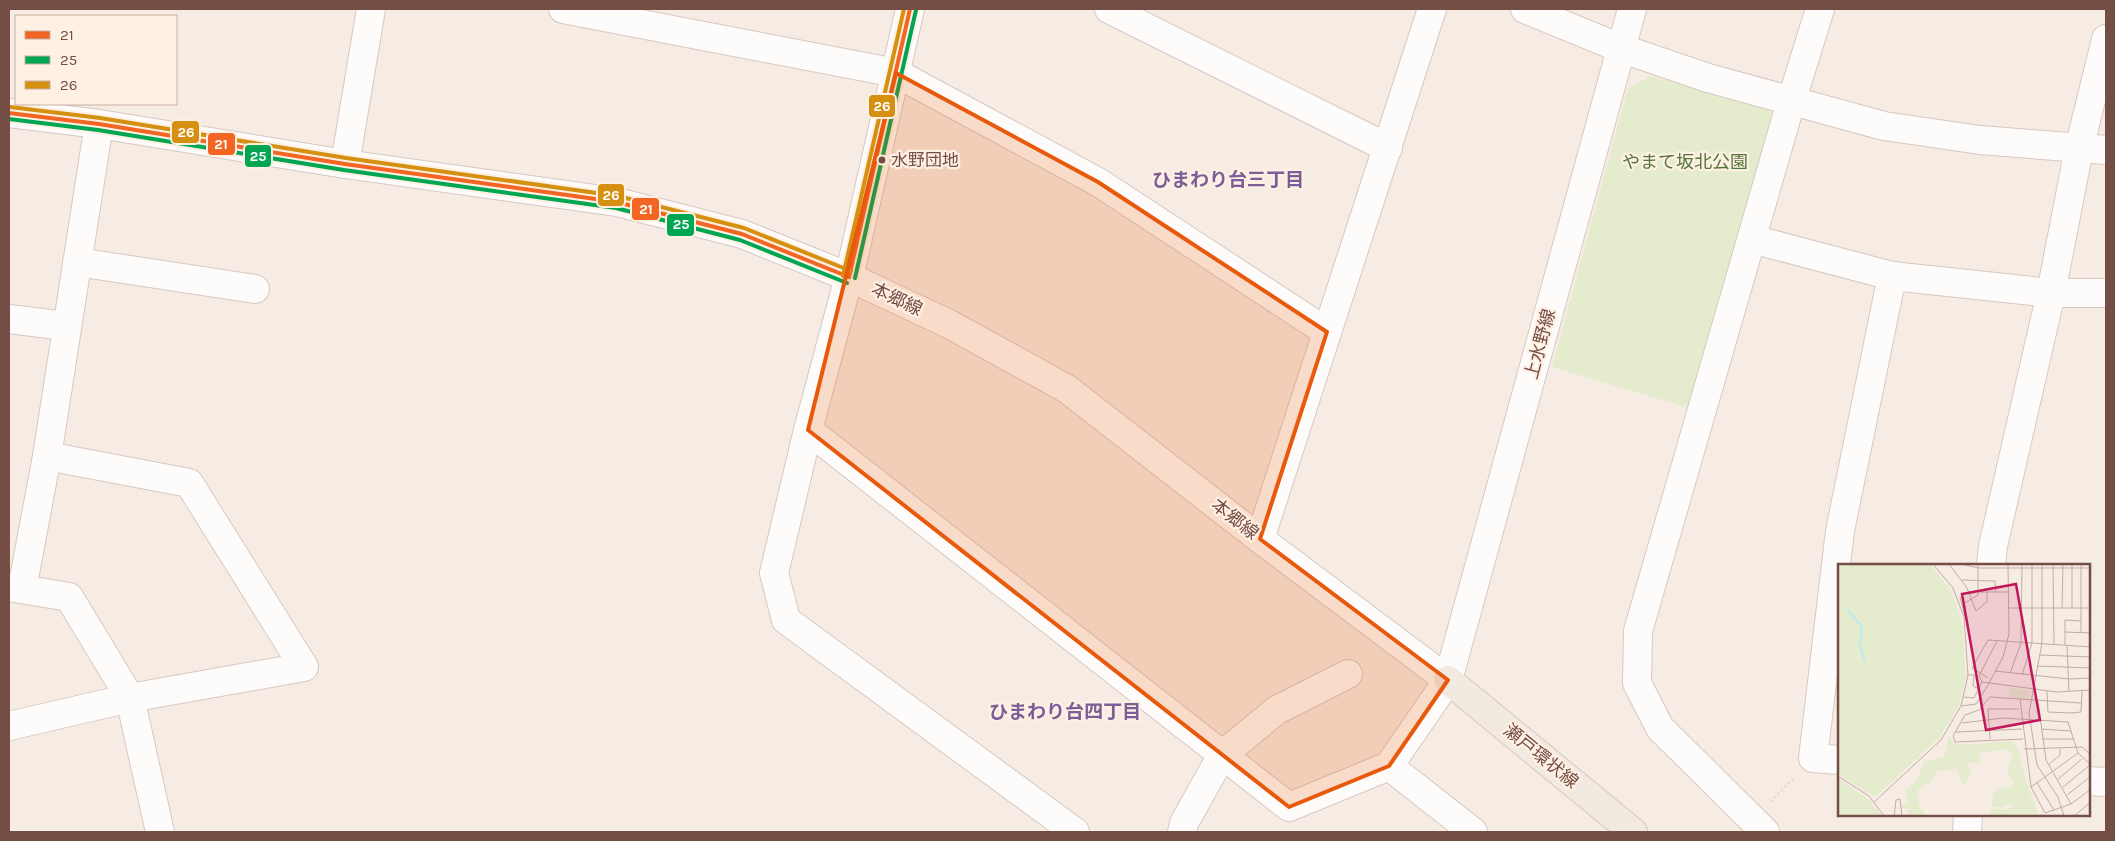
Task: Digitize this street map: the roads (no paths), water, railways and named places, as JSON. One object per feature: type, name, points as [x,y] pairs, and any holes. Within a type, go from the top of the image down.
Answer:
[{"type":"main road","name":"瀬戸環状線","points":[[1448,680],[1633,832]]},
{"type":"street","points":[[345,164],[370,9]]},
{"type":"street","points":[[564,9],[896,73],[1098,182],[1328,332]]},
{"type":"street","points":[[910,9],[849,277],[808,430],[774,573],[786,620],[1076,832]]},
{"type":"street","points":[[1109,9],[1388,148]]},
{"type":"street","points":[[1260,539],[1432,9]]},
{"type":"street","points":[[1526,9],[1620,48],[1708,78],[1884,126],[1980,140],[2106,150]]},
{"type":"street","name":"上水野線","points":[[1389,766],[1448,680],[1632,9]]},
{"type":"street","points":[[1759,826],[1660,728],[1637,684],[1638,632],[1791,102],[1820,9]]},
{"type":"street","points":[[1991,564],[1993,546],[2051,293],[2079,149],[2106,39]]},
{"type":"street","name":"本郷線","points":[[9,113],[99,124],[345,164],[617,202],[742,234],[849,277],[951,325],[1067,389],[1260,539],[1448,680]]},
{"type":"street","points":[[99,124],[47,456],[15,588],[69,597],[130,698],[160,832]]},
{"type":"street","points":[[1752,239],[1892,276],[2051,293],[2106,293]]},
{"type":"street","points":[[77,262],[255,289]]},
{"type":"street","points":[[1826,759],[1840,531],[1892,276]]},
{"type":"street","points":[[9,319],[66,326]]},
{"type":"street","points":[[808,430],[1289,807],[1389,766],[1473,832]]},
{"type":"street","points":[[9,726],[130,698],[304,667],[189,483],[47,456]]},
{"type":"street","points":[[1182,832],[1184,823],[1222,755],[1277,710],[1348,674]]},
{"type":"street","points":[[2090,781],[2106,782]]},
{"type":"street","points":[[1966,832],[1968,816]]},
{"type":"place","name":"水野団地","points":[[882,160]]},
{"type":"district","name":"ひまわり台三丁目","points":[[1228,179]]},
{"type":"district","name":"ひまわり台四丁目","points":[[1065,711]]},
{"type":"park label","name":"やまて坂北公園","points":[[1685,162]]}]
